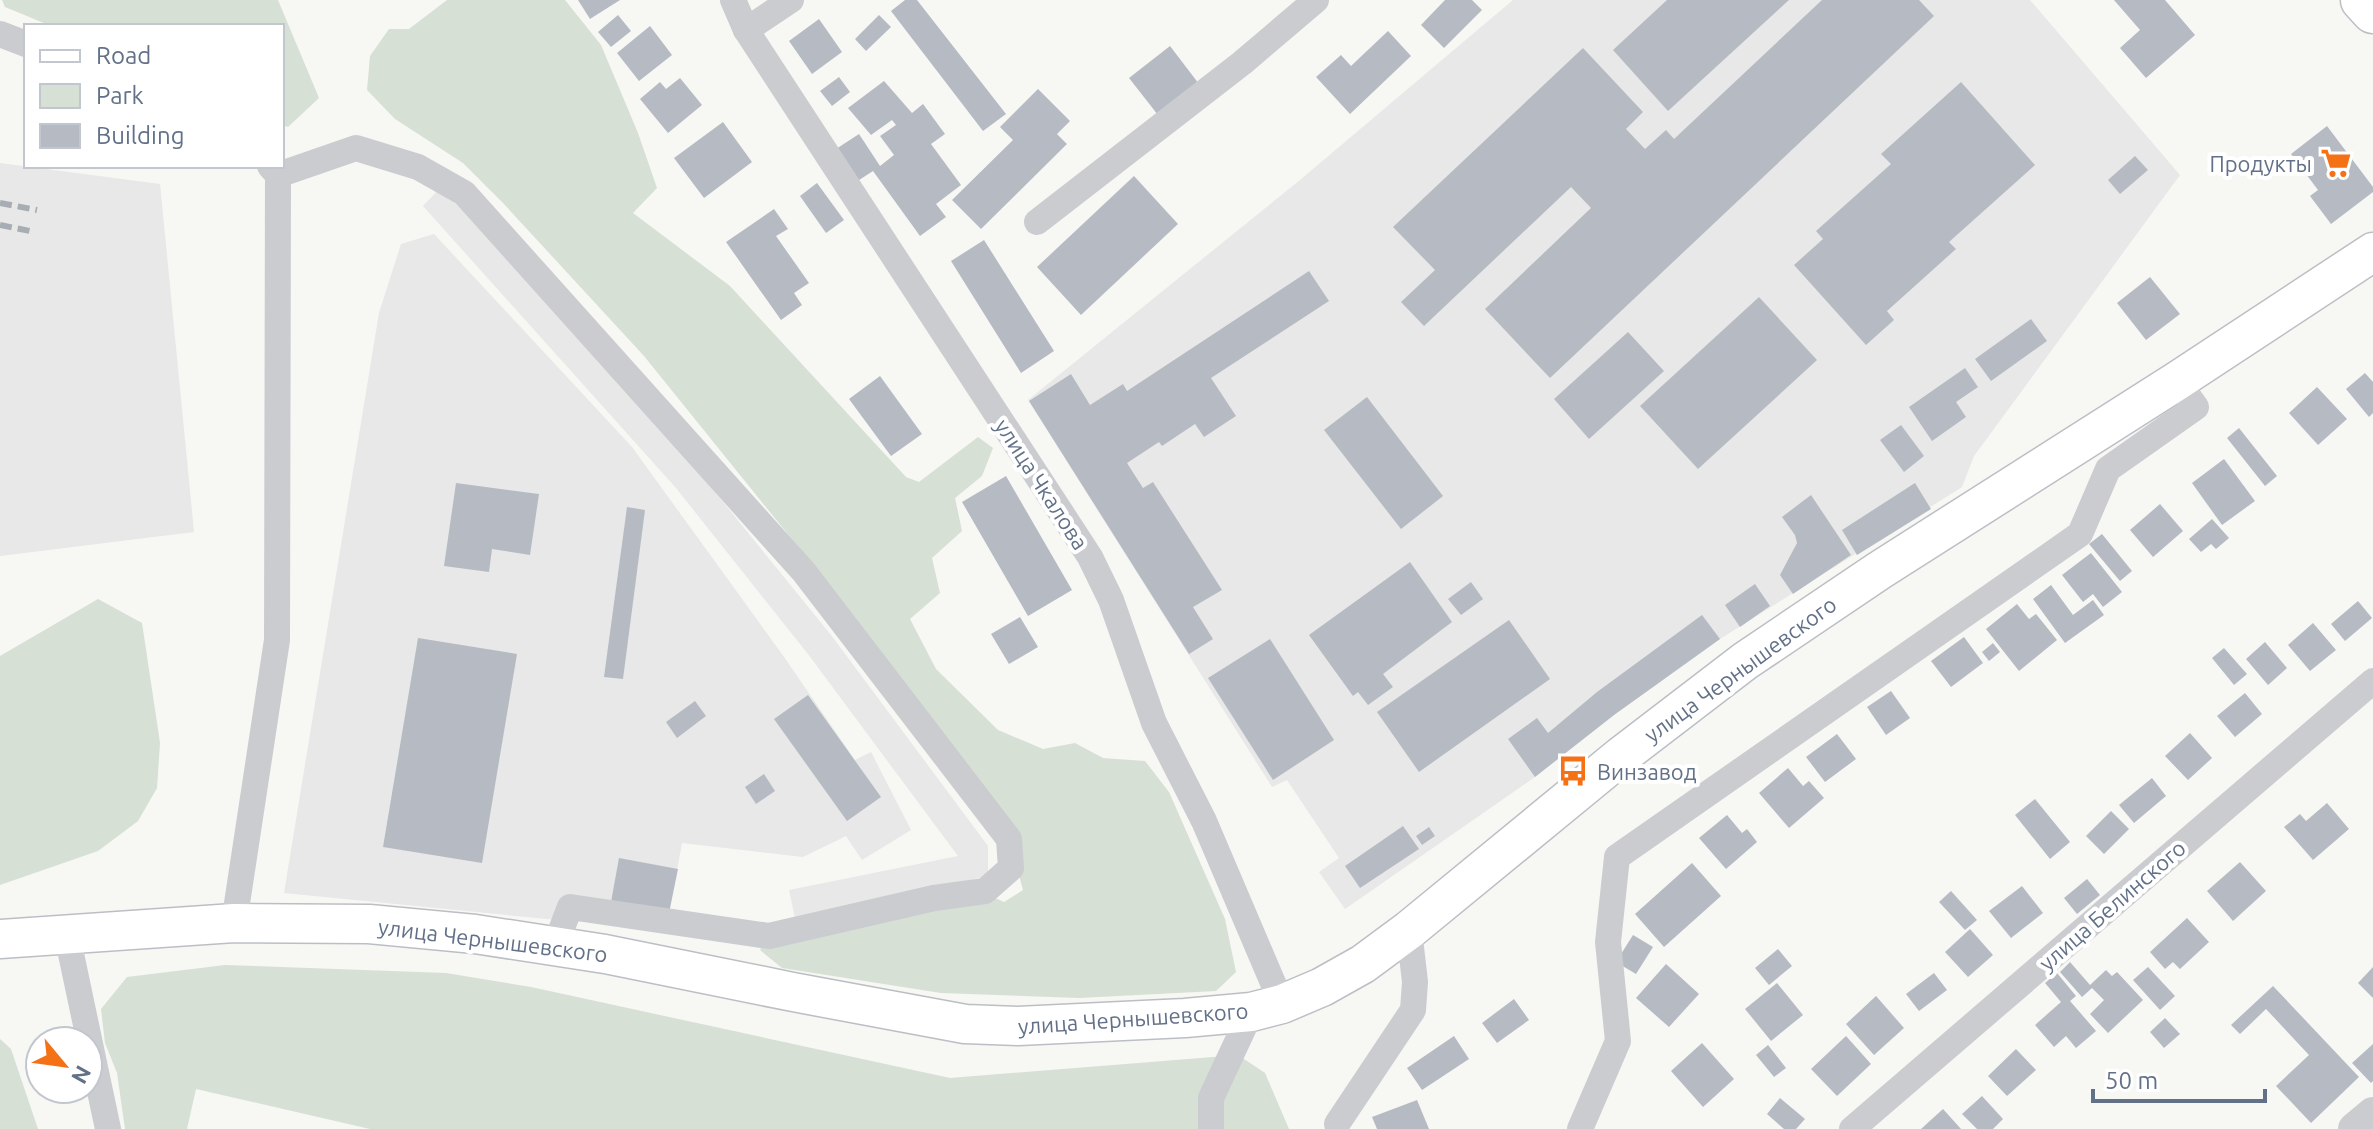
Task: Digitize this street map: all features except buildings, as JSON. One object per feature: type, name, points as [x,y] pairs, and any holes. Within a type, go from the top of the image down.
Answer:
[{"type":"main road","name":"улица Чернышевского","points":[[0,939],[234,923],[369,924],[475,934],[555,946],[965,1024],[1032,1025],[1267,1008],[1322,987],[1363,964],[1409,930],[1621,756],[1745,661],[1880,570],[2373,252]]},
{"type":"street","name":"улица Чкалова","points":[[733,0],[746,30],[1090,557],[1111,600],[1154,723],[1204,821],[1267,1008]]},
{"type":"street","points":[[746,30],[791,0]]},
{"type":"street","points":[[1037,222],[1242,63],[1316,0]]},
{"type":"street","points":[[0,34],[24,43]]},
{"type":"street","points":[[284,167],[356,148],[418,167],[464,193],[804,572],[1009,839],[1011,868],[985,891],[934,898],[769,936],[570,907],[555,946]]},
{"type":"street","points":[[234,923],[277,640],[274,170]]},
{"type":"street","points":[[1580,1129],[1618,1041],[1608,942],[1617,857],[2080,534],[2108,469],[2196,407],[2177,381]]},
{"type":"street","name":"улица Белинского","points":[[1852,1129],[2373,681]]},
{"type":"street","points":[[1337,1124],[1413,1010],[1415,982],[1409,930]]},
{"type":"street","points":[[67,935],[108,1129]]},
{"type":"street","points":[[1211,1129],[1211,1098],[1267,1008]]},
{"type":"street","points":[[2355,1129],[2373,1114]]},
{"type":"shaded area","points":[[1513,0],[2030,0],[2180,175],[1974,456],[1962,487],[1720,639],[1614,715],[1535,777],[1345,909],[1319,872],[1339,858],[1287,780],[1272,787],[1028,400],[1300,180]]},
{"type":"shaded area","points":[[0,163],[160,184],[194,532],[0,556]]},
{"type":"shaded area","points":[[441,187],[698,471],[831,635],[988,846],[988,876],[795,918],[789,890],[958,856],[808,654],[676,488],[423,206]]},
{"type":"shaded area","points":[[434,234],[632,447],[855,760],[871,752],[911,830],[862,860],[846,836],[803,857],[682,843],[669,913],[557,920],[284,893],[379,313],[401,244]]},
{"type":"green space","points":[[2,0],[278,0],[319,98],[288,127],[284,126],[284,24],[46,24],[5,7]]},
{"type":"green space","points":[[447,0],[565,0],[601,45],[657,188],[633,213],[730,286],[906,477],[919,482],[978,437],[993,448],[982,476],[955,498],[962,531],[932,558],[940,593],[910,619],[936,669],[998,730],[1043,749],[1075,743],[1103,758],[1145,761],[1169,792],[1225,919],[1236,972],[1216,991],[1079,998],[941,993],[782,968],[760,950],[769,936],[980,891],[1004,902],[1023,890],[1009,839],[803,553],[644,356],[463,163],[395,119],[367,90],[370,56],[389,29],[409,29]]},
{"type":"green space","points":[[98,599],[142,623],[160,743],[157,788],[138,821],[98,851],[0,885],[0,656]]},
{"type":"green space","points":[[225,965],[446,973],[531,987],[950,1078],[1238,1055],[1265,1073],[1289,1129],[370,1129],[196,1089],[187,1129],[125,1129],[117,1073],[105,1043],[101,1009],[127,977]]},
{"type":"green space","points":[[0,1039],[11,1049],[24,1088],[24,1105],[30,1105],[38,1129],[0,1129]]},
{"type":"railway","points":[[0,203],[37,210]]},
{"type":"railway","points":[[0,225],[35,232]]},
{"type":"place","name":"Продукты","points":[[2336,163]]},
{"type":"place","name":"Винзавод","points":[[1573,771]]}]
